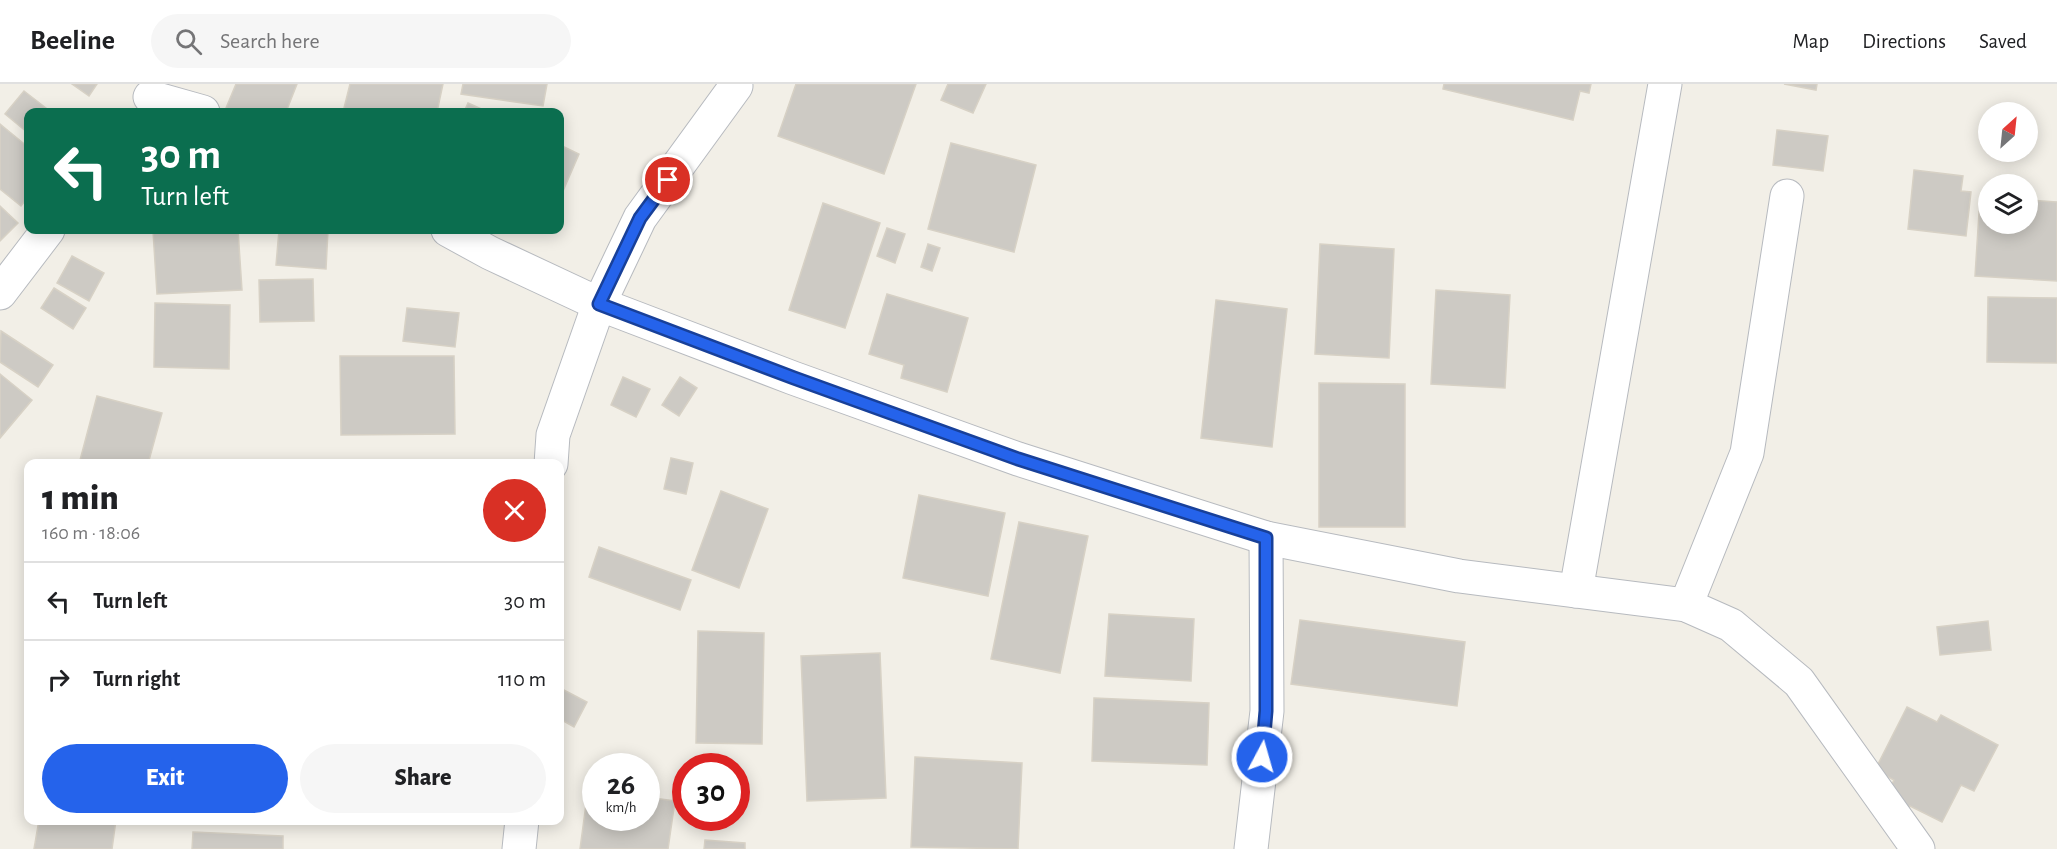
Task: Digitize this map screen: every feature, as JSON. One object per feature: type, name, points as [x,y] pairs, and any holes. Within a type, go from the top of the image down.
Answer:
[{"type":"street","points":[[1576,591],[1665,84]]},
{"type":"street","points":[[551,459],[553,435],[599,304],[640,218],[736,86]]},
{"type":"street","points":[[149,98],[188,108]]},
{"type":"street","points":[[1686,605],[1747,453],[1787,196]]},
{"type":"street","points":[[0,293],[45,234]]},
{"type":"street","points":[[456,234],[599,304],[794,378],[1018,459],[1266,538],[1459,576],[1686,605],[1731,625],[1799,682],[1918,849]]},
{"type":"street","points":[[1251,849],[1266,711],[1266,538]]},
{"type":"street","points":[[519,849],[521,825]]},
{"type":"building","points":[[72,84],[97,84],[89,96]]},
{"type":"building","points":[[236,84],[297,84],[288,108],[226,108]]},
{"type":"building","points":[[350,84],[443,84],[438,108],[344,108]]},
{"type":"building","points":[[463,84],[547,84],[543,106],[461,94]]},
{"type":"building","points":[[796,84],[916,84],[884,174],[778,136]]},
{"type":"building","points":[[948,84],[986,84],[973,113],[941,100]]},
{"type":"building","points":[[1444,84],[1591,84],[1589,93],[1580,91],[1573,120],[1443,89]]},
{"type":"building","points":[[1784,84],[1817,84],[1816,90]]},
{"type":"building","points":[[24,91],[46,108],[24,108],[24,130],[5,114]]},
{"type":"building","points":[[468,103],[479,108],[466,108]]},
{"type":"building","points":[[0,124],[24,144],[24,202],[21,206],[0,189]]},
{"type":"building","points":[[1777,130],[1828,136],[1823,171],[1773,165]]},
{"type":"building","points":[[951,143],[1036,165],[1014,252],[928,229]]},
{"type":"building","points":[[564,147],[579,154],[564,189]]},
{"type":"building","points":[[1914,170],[1963,176],[1961,191],[1971,192],[1966,236],[1908,229]]},
{"type":"building","points":[[2038,201],[2057,202],[2057,281],[1975,276],[1978,229],[1978,234],[2038,234]]},
{"type":"building","points":[[823,203],[880,223],[845,328],[789,310]]},
{"type":"building","points":[[0,206],[18,223],[0,241]]},
{"type":"building","points":[[887,228],[905,234],[895,263],[877,256]]},
{"type":"building","points":[[153,234],[238,234],[242,290],[157,294]]},
{"type":"building","points":[[279,234],[328,234],[326,269],[276,265]]},
{"type":"building","points":[[928,244],[940,248],[932,271],[921,267]]},
{"type":"building","points":[[1320,244],[1394,249],[1389,358],[1315,354]]},
{"type":"building","points":[[72,256],[104,273],[89,301],[57,283]]},
{"type":"building","points":[[313,279],[314,321],[260,322],[259,280]]},
{"type":"building","points":[[54,288],[86,308],[73,329],[41,308]]},
{"type":"building","points":[[1436,290],[1510,295],[1505,388],[1431,384]]},
{"type":"building","points":[[887,294],[968,318],[947,392],[901,378],[904,365],[869,354]]},
{"type":"building","points":[[1988,297],[2057,298],[2057,363],[1987,362]]},
{"type":"building","points":[[1216,300],[1287,309],[1272,447],[1201,438]]},
{"type":"building","points":[[155,303],[230,305],[229,369],[154,367]]},
{"type":"building","points":[[407,308],[459,313],[455,347],[403,341]]},
{"type":"building","points":[[1,331],[53,365],[38,387],[0,362]]},
{"type":"building","points":[[340,356],[454,356],[455,434],[341,435]]},
{"type":"building","points":[[0,374],[32,400],[0,438]]},
{"type":"building","points":[[623,377],[650,389],[636,417],[611,405]]},
{"type":"building","points":[[680,377],[697,388],[679,416],[662,405]]},
{"type":"building","points":[[1319,383],[1405,384],[1405,527],[1319,527]]},
{"type":"building","points":[[97,396],[162,413],[149,459],[80,459]]},
{"type":"building","points":[[671,458],[693,463],[686,494],[664,489]]},
{"type":"building","points":[[721,491],[768,509],[739,588],[692,570]]},
{"type":"building","points":[[919,495],[1005,513],[988,596],[903,578]]},
{"type":"building","points":[[1019,522],[1088,536],[1060,673],[991,659]]},
{"type":"building","points":[[599,547],[691,580],[680,610],[589,577]]},
{"type":"building","points":[[1109,614],[1194,619],[1191,681],[1105,676]]},
{"type":"building","points":[[1300,620],[1465,642],[1457,706],[1291,684]]},
{"type":"building","points":[[1988,621],[1991,650],[1940,655],[1937,627]]},
{"type":"building","points":[[698,631],[764,633],[762,744],[696,743]]},
{"type":"building","points":[[880,653],[886,798],[807,801],[801,656]]},
{"type":"building","points":[[564,690],[587,702],[574,727],[564,721]]},
{"type":"building","points":[[1094,698],[1209,703],[1207,765],[1092,761]]},
{"type":"building","points":[[1907,707],[1937,722],[1941,715],[1998,745],[1974,791],[1961,785],[1942,822],[1910,806],[1907,811],[1884,800],[1894,780],[1875,770]]},
{"type":"building","points":[[915,757],[1022,763],[1018,849],[911,847]]},
{"type":"building","points":[[660,799],[672,801],[668,849],[580,849],[582,831],[660,831]]},
{"type":"building","points":[[38,825],[115,825],[112,849],[34,849]]},
{"type":"building","points":[[193,832],[283,836],[283,849],[192,849]]},
{"type":"building","points":[[705,840],[745,843],[745,849],[704,849]]},
{"type":"route","points":[[668,180],[640,218],[599,304],[1018,459],[1266,538],[1266,711],[1262,757]]}]
